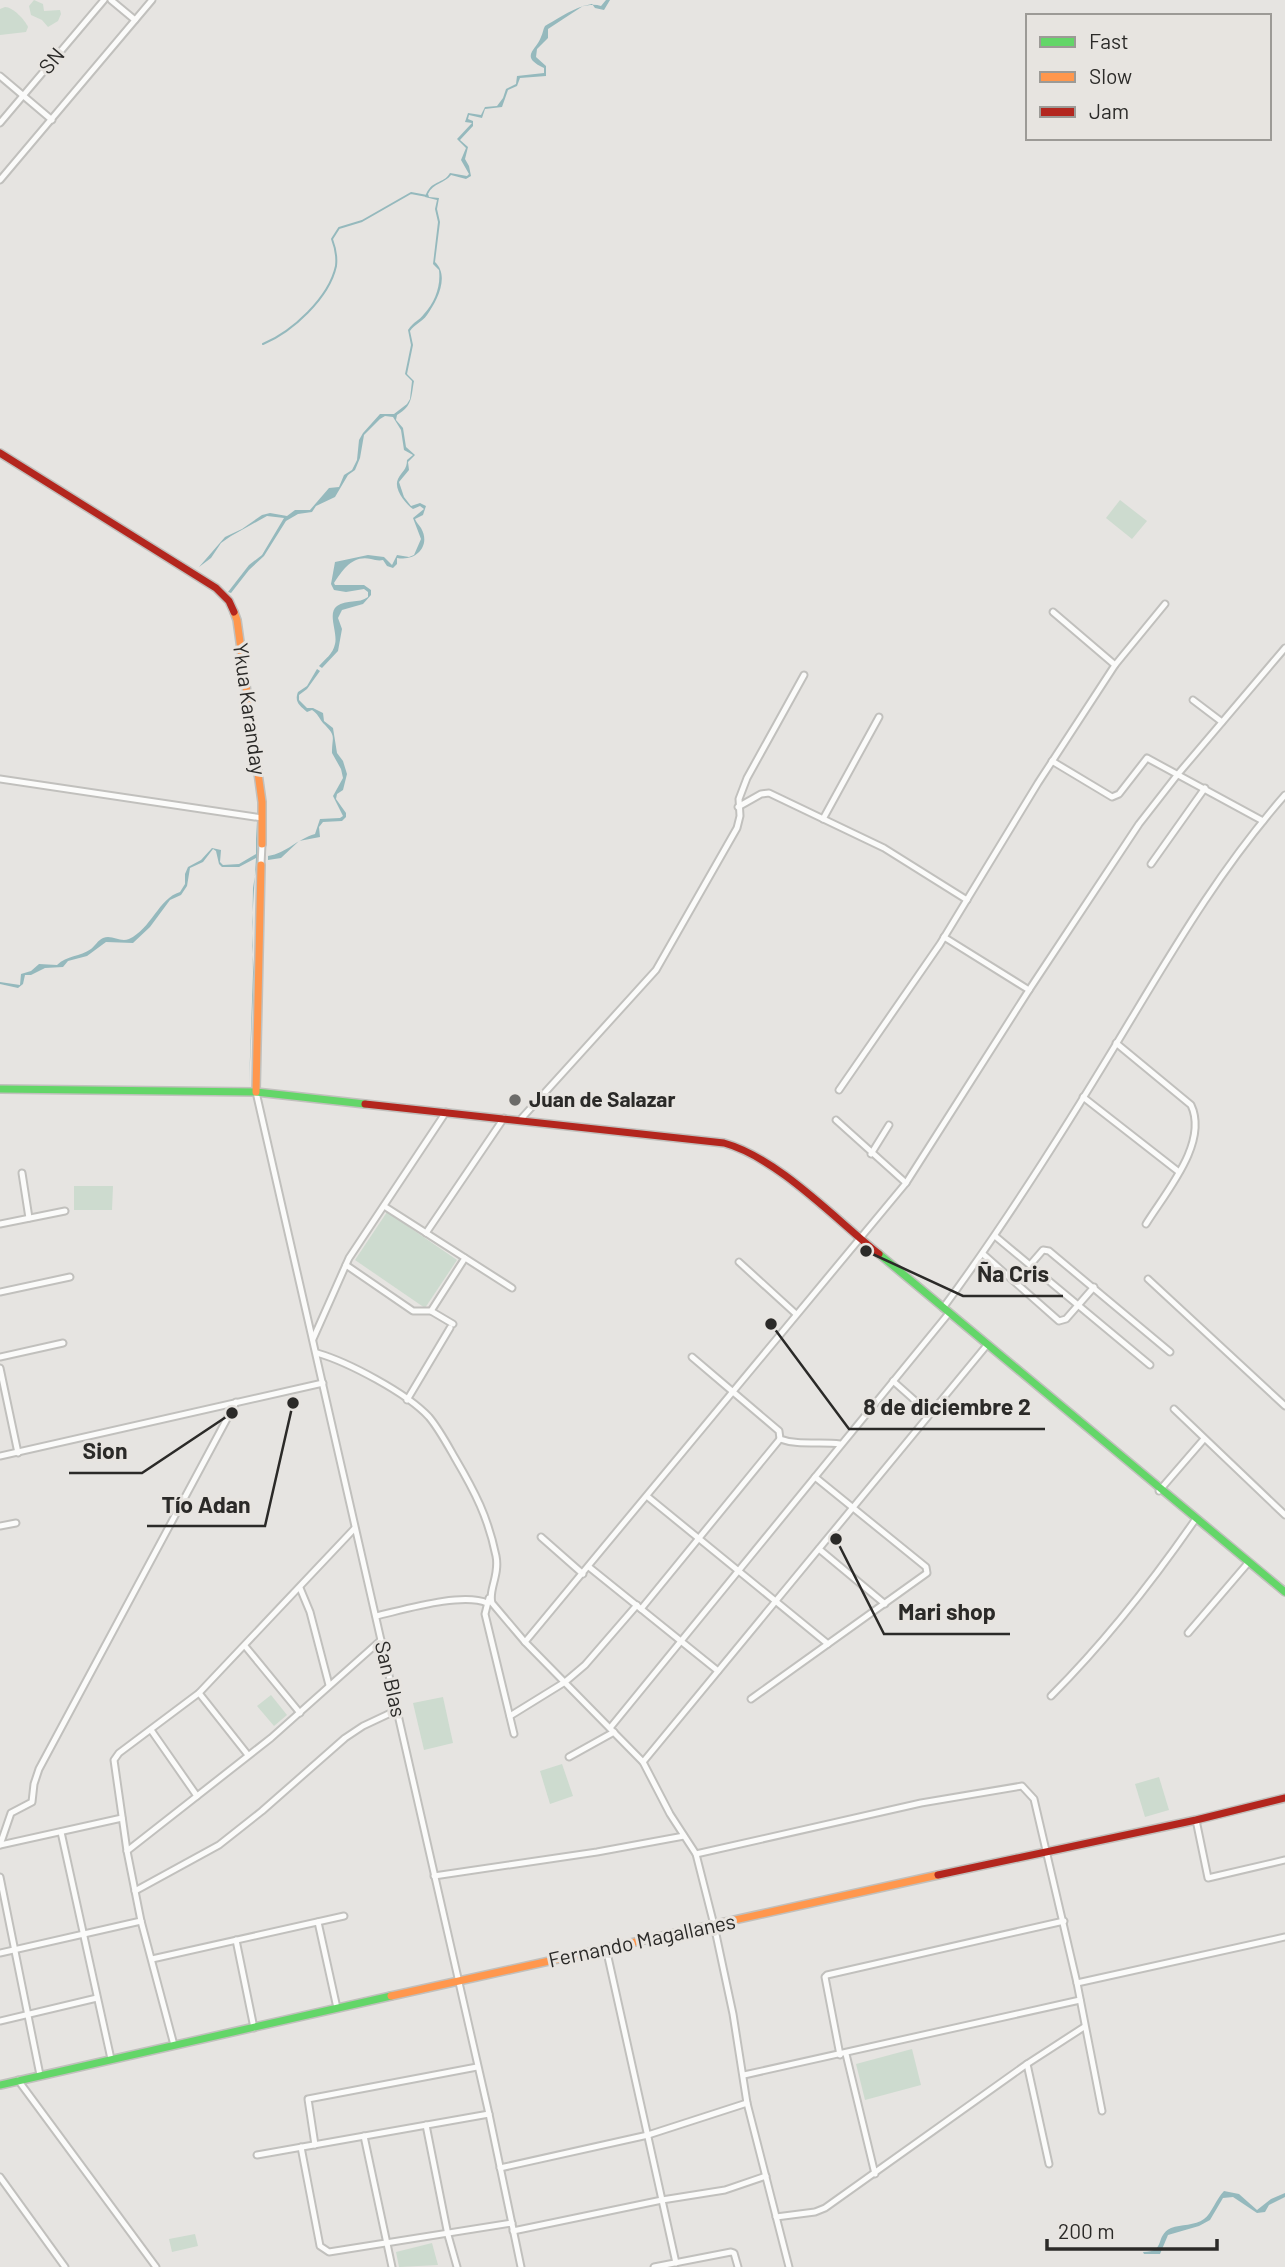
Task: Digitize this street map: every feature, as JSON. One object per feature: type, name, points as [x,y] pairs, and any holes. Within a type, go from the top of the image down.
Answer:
[{"type":"street","name":"SN","points":[[0,123],[104,0]]},
{"type":"street","points":[[111,0],[135,20]]},
{"type":"street","points":[[0,180],[152,0]]},
{"type":"street","points":[[0,76],[52,120]]},
{"type":"street","name":"Ykua Karanday","points":[[0,453],[216,589],[229,601],[237,620],[262,818],[256,1092]]},
{"type":"street","points":[[839,1090],[944,937],[1052,761],[1115,665],[1165,604]]},
{"type":"street","points":[[1054,612],[1115,665]]},
{"type":"street","points":[[525,1642],[906,1183],[1139,824],[1285,648]]},
{"type":"street","points":[[520,1119],[656,970],[737,828],[740,793],[804,675]]},
{"type":"street","points":[[1193,700],[1222,722]]},
{"type":"street","points":[[823,819],[879,717]]},
{"type":"street","points":[[1052,761],[1112,797],[1119,794],[1147,758],[1263,821]]},
{"type":"street","points":[[0,779],[262,818]]},
{"type":"street","points":[[1151,864],[1205,788]]},
{"type":"street","points":[[738,807],[761,794],[769,793],[884,848],[967,900]]},
{"type":"street","points":[[569,1757],[612,1730],[680,1640],[893,1381],[946,1311],[1083,1097],[1198,908],[1285,795]]},
{"type":"street","points":[[944,937],[1029,990]]},
{"type":"street","points":[[1116,1043],[1191,1105],[1195,1123],[1191,1152],[1146,1224]]},
{"type":"street","points":[[0,1089],[256,1092],[520,1119],[740,1146],[762,1160],[860,1239],[1159,1491],[1285,1592]]},
{"type":"street","name":"San Blas","points":[[256,1092],[489,2114],[521,2267]]},
{"type":"street","points":[[1083,1097],[1179,1172]]},
{"type":"street","points":[[313,1339],[346,1265],[446,1112]]},
{"type":"street","points":[[426,1233],[504,1118]]},
{"type":"street","points":[[836,1120],[906,1183]]},
{"type":"street","points":[[871,1154],[889,1125]]},
{"type":"street","points":[[22,1173],[29,1218]]},
{"type":"street","points":[[384,1206],[512,1288]]},
{"type":"street","points":[[0,1224],[65,1210]]},
{"type":"street","points":[[995,1236],[1150,1366]]},
{"type":"street","points":[[1030,1265],[1043,1250],[1049,1251],[1170,1352]]},
{"type":"street","points":[[983,1254],[1059,1321],[1066,1319],[1094,1287]]},
{"type":"street","points":[[431,1311],[465,1258]]},
{"type":"street","points":[[739,1262],[796,1314]]},
{"type":"street","points":[[346,1265],[414,1311],[431,1311],[452,1326],[407,1400]]},
{"type":"street","points":[[0,1292],[71,1278]]},
{"type":"street","points":[[1148,1279],[1285,1406]]},
{"type":"street","points":[[0,1357],[64,1343]]},
{"type":"street","points":[[643,1762],[987,1345]]},
{"type":"street","points":[[317,1353],[339,1360],[407,1400],[428,1417],[439,1430],[484,1509],[498,1566],[485,1614],[514,1734]]},
{"type":"street","points":[[510,1716],[565,1682],[584,1665],[699,1539],[780,1439],[779,1431],[692,1357]]},
{"type":"street","points":[[0,1368],[18,1453]]},
{"type":"street","points":[[893,1381],[929,1413]]},
{"type":"street","points":[[0,1456],[323,1383]]},
{"type":"street","points":[[0,1845],[11,1813],[32,1802],[39,1769],[236,1402]]},
{"type":"street","points":[[1174,1409],[1285,1515]]},
{"type":"street","points":[[1159,1491],[1204,1438]]},
{"type":"street","points":[[780,1439],[794,1443],[818,1441],[841,1444]]},
{"type":"street","points":[[751,1699],[885,1604],[928,1570],[815,1477]]},
{"type":"street","points":[[648,1497],[828,1644]]},
{"type":"street","points":[[1051,1696],[1101,1642],[1168,1559],[1195,1520]]},
{"type":"street","points":[[0,1526],[16,1523]]},
{"type":"street","points":[[174,2046],[141,1922],[127,1851],[114,1760],[119,1753],[199,1693],[354,1529]]},
{"type":"street","points":[[541,1536],[583,1574]]},
{"type":"street","points":[[819,1549],[885,1604]]},
{"type":"street","points":[[1188,1633],[1248,1563]]},
{"type":"street","points":[[589,1567],[718,1671]]},
{"type":"street","points":[[300,1588],[310,1612],[329,1685]]},
{"type":"street","points":[[376,1616],[450,1600],[489,1600]]},
{"type":"street","points":[[489,1600],[525,1642],[643,1762],[696,1854],[714,1925],[744,2075],[747,2103],[789,2267]]},
{"type":"street","points":[[127,1851],[300,1713],[381,1640]]},
{"type":"street","points":[[245,1646],[300,1713]]},
{"type":"street","points":[[199,1693],[248,1755]]},
{"type":"street","points":[[135,1891],[219,1845],[345,1738],[397,1710]]},
{"type":"street","points":[[151,1730],[197,1796]]},
{"type":"street","points":[[696,1854],[880,1812],[1022,1786],[1034,1799],[1047,1851],[1102,2111]]},
{"type":"street","name":"Fernando Magallanes","points":[[0,2085],[1285,1798]]},
{"type":"street","points":[[0,1845],[122,1818]]},
{"type":"street","points":[[1196,1820],[1208,1878],[1285,1860]]},
{"type":"street","points":[[61,1832],[111,2059]]},
{"type":"street","points":[[434,1876],[684,1836]]},
{"type":"street","points":[[0,1877],[40,2076]]},
{"type":"street","points":[[152,1959],[344,1916]]},
{"type":"street","points":[[875,2174],[843,2054],[825,1978],[827,1975],[1063,1921]]},
{"type":"street","points":[[0,1953],[141,1922]]},
{"type":"street","points":[[318,1922],[337,2008]]},
{"type":"street","points":[[1077,1983],[1285,1937]]},
{"type":"street","points":[[236,1940],[254,2028]]},
{"type":"street","points":[[606,1948],[676,2263]]},
{"type":"street","points":[[0,2021],[97,1998]]},
{"type":"street","points":[[744,2075],[1080,2000]]},
{"type":"street","points":[[776,2217],[816,2212],[825,2208],[1027,2064],[1084,2027]]},
{"type":"street","points":[[1027,2064],[1049,2164]]},
{"type":"street","points":[[315,2145],[308,2099],[477,2067]]},
{"type":"street","points":[[18,2080],[156,2267]]},
{"type":"street","points":[[500,2168],[648,2135],[747,2103]]},
{"type":"street","points":[[257,2155],[489,2114]]},
{"type":"street","points":[[426,2125],[457,2267]]},
{"type":"street","points":[[364,2136],[392,2267]]},
{"type":"street","points":[[301,2147],[320,2246],[324,2250],[335,2252],[387,2245],[512,2223]]},
{"type":"street","points":[[513,2231],[662,2200],[725,2190],[766,2176]]},
{"type":"street","points":[[0,2178],[65,2267]]},
{"type":"street","points":[[654,2267],[731,2252],[734,2253],[738,2267]]},
{"type":"green space","points":[[34,0],[43,4],[44,11],[60,10],[58,21],[48,27],[42,20],[31,15],[29,6]]},
{"type":"green space","points":[[0,9],[12,9],[22,18],[28,27],[26,32],[0,35]]},
{"type":"green space","points":[[1120,500],[1147,521],[1132,539],[1106,518]]},
{"type":"green space","points":[[74,1186],[113,1186],[112,1210],[74,1210]]},
{"type":"green space","points":[[387,1212],[457,1260],[425,1308],[355,1260]]},
{"type":"green space","points":[[271,1695],[287,1715],[274,1726],[257,1706]]},
{"type":"green space","points":[[443,1697],[453,1743],[424,1750],[413,1703]]},
{"type":"green space","points":[[562,1764],[573,1796],[550,1804],[540,1771]]},
{"type":"green space","points":[[1159,1777],[1169,1810],[1145,1817],[1135,1784]]},
{"type":"green space","points":[[912,2049],[921,2085],[865,2100],[856,2064]]},
{"type":"green space","points":[[195,2234],[198,2246],[172,2252],[169,2239]]},
{"type":"green space","points":[[432,2243],[438,2265],[399,2267],[396,2252]]},
{"type":"water","points":[[606,0],[610,0],[604,10],[593,5],[601,6]]},
{"type":"water","points":[[582,7],[548,29],[548,38],[537,49],[536,57],[546,66],[546,76],[520,78],[517,86],[508,90],[502,107],[485,109],[482,118],[469,115],[468,119],[473,121],[473,126],[460,140],[468,147],[465,159],[471,176],[466,179],[451,175],[428,194],[429,197],[439,198],[437,209],[440,222],[435,262],[439,268],[442,281],[431,309],[410,331],[413,345],[407,374],[414,381],[412,396],[409,404],[397,415],[396,420],[403,428],[406,447],[415,455],[408,462],[409,470],[399,482],[404,497],[411,506],[420,503],[426,506],[423,515],[415,519],[424,534],[423,546],[416,555],[397,558],[397,564],[393,568],[387,566],[383,560],[364,558],[353,561],[345,569],[335,585],[364,585],[371,590],[371,595],[363,604],[342,610],[338,618],[342,629],[338,651],[322,668],[319,666],[331,654],[335,644],[334,609],[341,604],[368,597],[368,592],[364,589],[346,592],[334,590],[331,584],[335,562],[368,555],[384,557],[392,565],[397,555],[414,555],[421,539],[413,518],[424,509],[420,506],[413,509],[410,507],[397,487],[407,460],[413,455],[404,450],[401,430],[393,417],[385,416],[380,419],[364,435],[355,470],[348,475],[335,497],[316,506],[312,512],[298,514],[286,521],[264,556],[231,593],[228,592],[249,565],[262,555],[284,518],[267,516],[231,536],[199,567],[225,537],[262,515],[270,513],[287,516],[295,510],[310,510],[329,488],[339,487],[344,475],[352,470],[357,460],[359,440],[380,414],[394,414],[407,404],[412,381],[405,374],[411,345],[408,330],[431,304],[439,282],[439,270],[433,264],[438,222],[435,209],[437,200],[425,197],[430,187],[450,173],[467,176],[469,174],[461,160],[466,148],[457,139],[472,123],[465,122],[468,113],[481,115],[485,107],[497,106],[506,89],[516,84],[517,76],[544,73],[544,68],[532,60],[531,53],[545,26]]},
{"type":"water","points":[[317,669],[320,671],[307,689],[299,695],[299,700],[307,708],[323,713],[324,721],[333,728],[337,753],[347,774],[343,790],[337,794],[336,799],[346,817],[342,821],[323,822],[319,827],[320,837],[300,841],[315,834],[320,819],[343,816],[333,796],[343,778],[332,753],[332,734],[316,713],[312,710],[307,712],[297,701],[298,692],[307,686]]},
{"type":"water","points":[[256,821],[258,857],[255,877],[256,858],[239,867],[222,867],[213,849],[203,862],[190,868],[187,886],[181,895],[170,900],[150,927],[133,943],[106,942],[87,956],[68,961],[63,967],[45,968],[25,975],[23,984],[18,988],[0,984],[20,985],[21,974],[31,971],[39,964],[57,965],[65,959],[87,952],[103,938],[126,940],[137,934],[166,900],[180,892],[185,884],[188,867],[201,860],[212,848],[221,850],[220,862],[223,865],[239,864],[256,854]]},
{"type":"water","points":[[298,842],[281,858],[268,860],[268,856]]},
{"type":"water","points":[[253,955],[254,973],[249,1085],[253,973]]},
{"type":"water","points":[[1224,2191],[1239,2194],[1257,2210],[1271,2199],[1285,2193],[1285,2197],[1269,2205],[1265,2212],[1257,2213],[1233,2197],[1223,2198],[1210,2220],[1168,2235],[1160,2254],[1144,2254],[1143,2252],[1158,2247],[1163,2235],[1171,2228],[1204,2219]]},
{"type":"waterway","points":[[263,344],[297,322],[326,290],[336,266],[332,239],[339,228],[362,221],[411,193],[427,196]]},
{"type":"traffic: fast","points":[[0,1089],[256,1092],[365,1104]]},
{"type":"traffic: fast","points":[[879,1254],[1285,1592]]},
{"type":"traffic: fast","points":[[0,2085],[391,1996]]},
{"type":"traffic: slow","points":[[234,612],[262,802],[262,844]]},
{"type":"traffic: slow","points":[[256,1092],[261,865]]},
{"type":"traffic: slow","points":[[391,1996],[938,1875]]},
{"type":"traffic: jam","points":[[0,453],[216,588],[229,601],[234,612]]},
{"type":"traffic: jam","points":[[365,1104],[724,1143],[765,1162],[785,1175],[879,1254]]},
{"type":"traffic: jam","points":[[938,1875],[1196,1820],[1285,1798]]},
{"type":"place","name":"Juan de Salazar","points":[[515,1100]]},
{"type":"place","name":"Ña Cris","points":[[866,1251]]},
{"type":"place","name":"8 de diciembre 2","points":[[771,1324]]},
{"type":"place","name":"Tío Adan","points":[[293,1403]]},
{"type":"place","name":"Sion","points":[[232,1413]]},
{"type":"place","name":"Mari shop","points":[[836,1539]]}]
